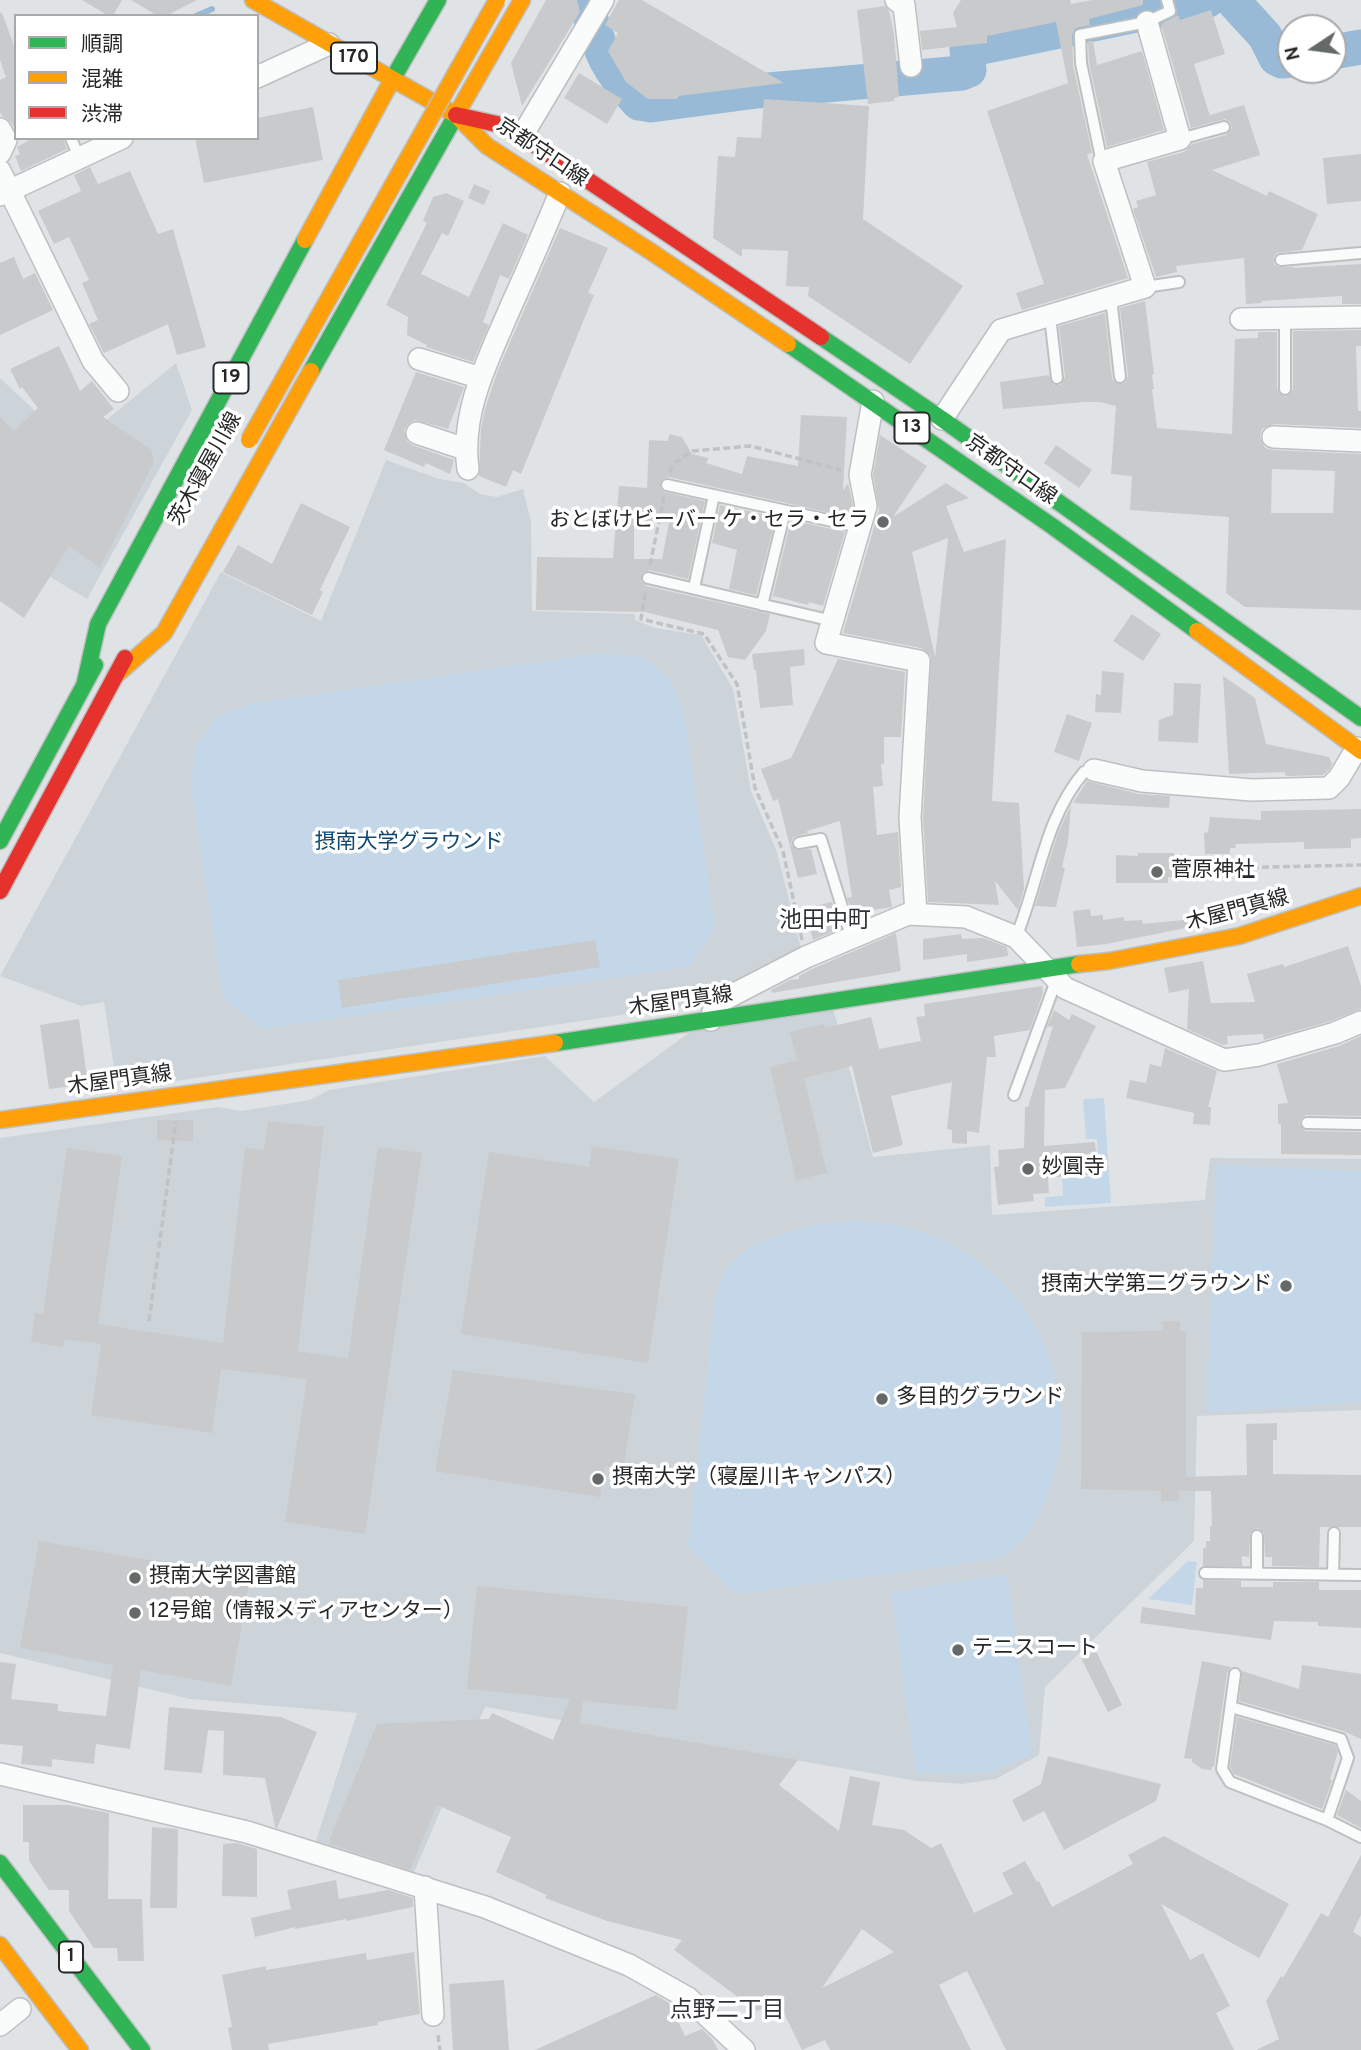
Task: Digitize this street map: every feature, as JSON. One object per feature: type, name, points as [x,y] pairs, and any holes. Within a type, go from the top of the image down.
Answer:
[{"type":"main road","name":"170","points":[[253,0],[456,115]]},
{"type":"main road","name":"170","points":[[392,80],[438,0]]},
{"type":"main road","name":"茨木寝屋川線","points":[[245,446],[497,0]]},
{"type":"main road","points":[[115,676],[164,633],[522,0]]},
{"type":"main road","name":"19","points":[[85,682],[98,624],[392,80]]},
{"type":"main road","points":[[411,107],[424,83]]},
{"type":"main road","name":"京都守口線","points":[[456,115],[501,125],[522,136],[942,419],[1361,718]]},
{"type":"main road","name":"京都守口線","points":[[456,115],[487,146],[650,251],[873,401],[1052,526],[1359,749]]},
{"type":"main road","points":[[0,891],[142,629]]},
{"type":"main road","name":"19","points":[[0,841],[112,634]]},
{"type":"main road","name":"木屋門真線","points":[[0,1120],[1050,974],[1239,936],[1361,896]]},
{"type":"main road","name":"1","points":[[0,1863],[142,2050]]},
{"type":"main road","name":"1","points":[[3,1948],[80,2050]]},
{"type":"street","points":[[896,0],[904,5],[911,66]]},
{"type":"street","points":[[522,136],[595,13]]},
{"type":"street","points":[[942,419],[1001,330],[1145,287],[1104,161],[1180,139],[1147,22]]},
{"type":"street","points":[[259,76],[329,44]]},
{"type":"street","points":[[0,129],[6,140],[0,153]]},
{"type":"street","points":[[113,140],[75,148],[3,185],[93,361],[118,391]]},
{"type":"street","points":[[417,433],[467,459],[469,416],[481,378],[560,193]]},
{"type":"street","points":[[1241,319],[1361,317]]},
{"type":"street","points":[[419,359],[481,378]]},
{"type":"street","points":[[873,401],[860,475],[866,506],[826,643],[919,661],[910,818],[916,909]]},
{"type":"street","points":[[1273,437],[1361,441]]},
{"type":"street","points":[[1094,770],[1142,781],[1224,788],[1329,788],[1359,749]]},
{"type":"street","points":[[711,1020],[715,1004],[849,932],[908,914],[916,909],[966,917],[1016,937],[1065,988],[1224,1060],[1259,1055],[1335,1033],[1361,1022]]},
{"type":"street","points":[[0,1774],[247,1832],[485,1907],[629,1965],[688,1998],[744,2050]]},
{"type":"street","points":[[425,1887],[433,2015]]},
{"type":"street","points":[[0,2025],[21,2009]]},
{"type":"lane","points":[[1104,161],[1100,153],[1082,63],[1080,35],[1147,22],[1168,4]]},
{"type":"lane","points":[[1180,139],[1224,127]]},
{"type":"lane","points":[[1281,260],[1361,253]]},
{"type":"lane","points":[[1145,287],[1179,282]]},
{"type":"lane","points":[[1111,298],[1119,377]]},
{"type":"lane","points":[[1050,316],[1057,378]]},
{"type":"lane","points":[[1285,318],[1285,389]]},
{"type":"lane","points":[[667,485],[860,527]]},
{"type":"lane","points":[[694,588],[714,495]]},
{"type":"lane","points":[[762,605],[785,511]]},
{"type":"lane","points":[[648,578],[833,621]]},
{"type":"lane","points":[[1016,937],[1028,907],[1047,836],[1070,788],[1084,772],[1094,770]]},
{"type":"lane","points":[[799,843],[821,839],[849,932]]},
{"type":"lane","points":[[1014,1095],[1050,974]]},
{"type":"lane","points":[[1307,1123],[1361,1124]]},
{"type":"lane","points":[[1333,1575],[1334,1533]]},
{"type":"lane","points":[[1257,1536],[1257,1574]]},
{"type":"lane","points":[[1205,1573],[1361,1576]]},
{"type":"lane","points":[[1236,1674],[1222,1769],[1230,1782],[1327,1820],[1361,1837]]},
{"type":"lane","points":[[1231,1707],[1341,1739],[1348,1758],[1327,1820]]},
{"type":"path","points":[[804,948],[783,851],[755,788],[737,684],[704,634],[641,620],[673,464],[692,450],[751,446],[860,475]]},
{"type":"path","points":[[1178,869],[1361,864]]},
{"type":"path","points":[[149,1321],[177,1110]]},
{"type":"shaded area","points":[[176,363],[192,410],[87,599],[0,547],[0,378],[47,422],[99,426]]},
{"type":"shaded area","points":[[386,460],[439,479],[464,483],[480,494],[497,497],[523,489],[531,522],[532,611],[635,614],[635,620],[655,628],[701,635],[733,689],[751,791],[777,852],[801,949],[744,976],[735,987],[719,996],[689,1005],[169,1082],[146,1077],[116,1081],[104,1002],[81,1006],[0,976],[221,572],[321,621]]},
{"type":"shaded area","name":"摂南大学（寝屋川キャンパス）","points":[[833,1008],[873,1157],[990,1145],[992,1215],[1205,1200],[1210,1158],[1361,1159],[1361,1410],[1197,1416],[1194,1541],[1045,1687],[1039,1755],[996,1779],[962,1784],[917,1781],[485,1707],[412,1877],[314,1847],[357,1713],[190,1699],[0,1653],[0,1138],[218,1107],[241,1111],[310,1100],[329,1090],[545,1056],[594,1102],[690,1032]]},
{"type":"green space","name":"摂南大学グラウンド","points":[[599,653],[642,657],[670,679],[684,715],[715,928],[689,967],[262,1029],[223,998],[191,786],[195,747],[216,718],[248,704]]},
{"type":"green space","points":[[1104,1098],[1111,1203],[1045,1207],[1045,1197],[1063,1196],[1062,1178],[1099,1176],[1097,1139],[1086,1139],[1083,1099]]},
{"type":"green space","name":"摂南大学第二グラウンド","points":[[1216,1165],[1361,1171],[1361,1401],[1207,1411]]},
{"type":"green space","name":"多目的グラウンド","points":[[859,1220],[915,1230],[946,1242],[994,1275],[1014,1296],[1031,1320],[1055,1373],[1061,1402],[1061,1440],[1048,1495],[1029,1531],[1020,1542],[998,1559],[736,1594],[688,1546],[715,1301],[720,1285],[732,1262],[758,1243],[774,1236],[827,1223]]},
{"type":"green space","points":[[1188,1561],[1197,1562],[1192,1605],[1148,1599]]},
{"type":"green space","name":"テニスコート","points":[[1007,1574],[1032,1754],[988,1773],[916,1773],[891,1592]]},
{"type":"building","points":[[82,0],[122,0],[114,14],[106,14]]},
{"type":"building","points":[[131,0],[197,0],[170,14],[155,14]]},
{"type":"building","points":[[546,0],[577,0],[580,12],[522,106],[511,63]]},
{"type":"building","points":[[619,0],[642,0],[784,83],[679,96],[677,99],[648,99],[626,82],[608,51],[618,33],[605,25]]},
{"type":"building","points":[[961,0],[1070,0],[1071,4],[1092,0],[1143,0],[1143,5],[1089,19],[1090,25],[1076,28],[1072,35],[1073,65],[1092,153],[1087,154],[1128,278],[1022,310],[1016,293],[1044,284],[987,111],[1068,83],[1056,22],[987,36],[987,43],[922,50],[920,31],[957,27],[953,13]]},
{"type":"building","points":[[885,6],[889,11],[894,34],[899,97],[894,98],[894,101],[868,104],[857,10]]},
{"type":"building","points":[[1211,10],[1225,54],[1194,64],[1208,110],[1210,115],[1244,105],[1260,155],[1212,170],[1267,196],[1269,191],[1318,214],[1302,250],[1277,253],[1274,264],[1278,267],[1293,268],[1361,264],[1361,304],[1342,304],[1342,296],[1246,304],[1244,258],[1176,266],[1177,272],[1156,277],[1133,209],[1138,207],[1136,201],[1156,195],[1147,162],[1184,152],[1192,144],[1226,135],[1232,128],[1230,122],[1225,119],[1191,128],[1161,24],[1178,15],[1180,20]]},
{"type":"building","points":[[2,13],[14,46],[14,127],[0,112],[0,80],[6,77],[0,60]]},
{"type":"building","points":[[1088,41],[1093,41],[1097,65],[1142,51],[1164,130],[1107,147],[1089,62]]},
{"type":"building","points":[[579,73],[622,99],[607,124],[564,98]]},
{"type":"building","points":[[764,99],[869,106],[863,219],[963,286],[910,364],[808,296],[809,287],[786,286],[788,251],[742,249],[742,257],[713,238],[718,156],[735,157],[737,137],[761,138]]},
{"type":"building","points":[[313,107],[323,160],[204,183],[195,140],[259,140],[259,118]]},
{"type":"building","points":[[29,140],[64,140],[67,149],[21,171],[15,156],[20,154],[17,147]]},
{"type":"building","points":[[1361,154],[1361,201],[1327,204],[1323,158]]},
{"type":"building","points":[[90,167],[98,184],[130,171],[158,234],[173,229],[206,347],[177,355],[168,324],[104,353],[89,324],[98,320],[82,283],[89,280],[69,237],[54,244],[38,211],[81,191],[74,175]]},
{"type":"building","points":[[474,184],[490,191],[484,205],[468,198]]},
{"type":"building","points":[[446,193],[464,201],[448,236],[442,233],[421,274],[469,297],[503,223],[528,235],[509,279],[500,275],[483,322],[489,325],[473,362],[426,347],[427,345],[407,335],[408,317],[386,305],[427,223],[423,221],[433,197]]},
{"type":"building","points":[[560,228],[608,248],[588,293],[594,295],[521,474],[513,470],[506,487],[479,476],[481,428],[498,370]]},
{"type":"building","points":[[14,257],[23,279],[35,273],[53,310],[0,335],[0,263]]},
{"type":"building","points":[[1145,301],[1157,428],[1232,434],[1235,339],[1258,338],[1258,332],[1277,332],[1277,389],[1286,397],[1293,389],[1293,331],[1361,330],[1361,346],[1356,346],[1361,428],[1274,424],[1262,429],[1260,437],[1265,448],[1272,450],[1361,454],[1361,610],[1245,607],[1226,593],[1229,517],[1130,510],[1132,476],[1111,474],[1116,406],[1085,402],[1003,409],[1000,382],[1049,375],[1053,385],[1061,385],[1065,377],[1059,326],[1105,313],[1112,379],[1118,384],[1125,383],[1128,376],[1120,308]],"holes":[[[1272,469],[1335,471],[1333,513],[1271,513]]]},
{"type":"building","points":[[59,346],[80,391],[92,381],[114,409],[103,417],[151,450],[154,462],[100,568],[69,546],[24,618],[0,601],[0,417],[14,431],[38,408],[22,387],[20,389],[10,369]]},
{"type":"building","points":[[416,372],[464,387],[448,429],[415,420],[404,430],[407,441],[412,445],[454,460],[450,474],[426,463],[424,467],[384,450]]},
{"type":"building","points":[[801,415],[847,417],[843,491],[848,483],[853,505],[849,517],[669,477],[660,483],[660,488],[665,492],[705,501],[688,579],[649,570],[642,573],[641,581],[646,586],[770,614],[766,631],[745,660],[728,657],[718,630],[645,612],[536,610],[537,557],[613,558],[619,486],[647,488],[649,440],[668,441],[669,434],[682,437],[692,454],[709,458],[706,463],[742,474],[747,456],[798,466]],"holes":[[[634,521],[669,523],[662,559],[634,559]]]},
{"type":"building","points":[[880,435],[927,466],[893,517],[946,483],[969,498],[946,506],[964,552],[1006,539],[992,801],[1019,803],[1024,889],[1018,910],[995,881],[999,905],[928,902],[923,818],[931,656],[921,648],[843,633],[879,510],[873,475]],"holes":[[[948,538],[935,657],[912,552]]]},
{"type":"building","points":[[1056,445],[1092,470],[1079,488],[1044,463]]},
{"type":"building","points":[[301,503],[350,527],[320,590],[323,592],[312,615],[223,572],[238,545],[272,564]]},
{"type":"building","points":[[720,505],[776,517],[756,595],[729,589],[737,550],[712,543]]},
{"type":"building","points":[[791,520],[845,532],[823,606],[774,596],[772,599]]},
{"type":"building","points":[[1132,614],[1161,634],[1143,661],[1113,641]]},
{"type":"building","points":[[804,649],[805,665],[790,667],[793,705],[760,708],[752,654]]},
{"type":"building","points":[[838,659],[905,672],[901,737],[884,737],[884,764],[881,764],[883,786],[873,787],[877,835],[898,832],[901,887],[889,890],[892,907],[867,911],[872,915],[867,917],[854,918],[847,898],[852,897],[840,821],[793,837],[791,844],[796,850],[811,849],[817,874],[798,878],[778,799],[773,801],[761,769],[791,758]]},
{"type":"building","points":[[1102,671],[1124,673],[1121,713],[1095,712],[1096,694],[1101,695]]},
{"type":"building","points":[[1223,676],[1255,698],[1266,744],[1329,757],[1332,764],[1329,770],[1323,775],[1288,776],[1285,772],[1229,774]]},
{"type":"building","points":[[1174,683],[1201,684],[1198,743],[1158,741],[1159,720],[1173,715]]},
{"type":"building","points":[[1067,714],[1092,723],[1079,761],[1054,752]]},
{"type":"building","points":[[1087,781],[1139,794],[1170,796],[1169,808],[1073,803]]},
{"type":"building","points":[[1071,805],[1068,842],[1062,867],[1065,868],[1056,907],[1035,906],[1058,833]]},
{"type":"building","points":[[1361,809],[1361,838],[1351,839],[1351,848],[1304,849],[1304,842],[1235,844],[1236,848],[1230,848],[1230,854],[1205,854],[1204,833],[1208,832],[1210,817],[1261,820],[1261,811]]},
{"type":"building","points":[[1138,853],[1174,853],[1174,877],[1168,877],[1168,883],[1116,883],[1116,855],[1138,856]]},
{"type":"building","points":[[832,902],[838,920],[832,921],[835,931],[813,940],[805,908]]},
{"type":"building","points":[[1090,909],[1091,916],[1103,915],[1103,920],[1124,917],[1124,921],[1142,920],[1143,924],[1194,919],[1196,926],[1077,947],[1073,911]]},
{"type":"building","points":[[896,933],[901,971],[772,993],[771,990],[790,980],[799,979],[799,976],[812,969]]},
{"type":"building","points":[[961,934],[962,939],[983,938],[1007,947],[1008,956],[967,962],[967,954],[923,960],[923,939]]},
{"type":"building","points":[[595,940],[600,967],[342,1008],[338,980]]},
{"type":"building","points":[[1348,946],[1361,986],[1361,1009],[1331,1021],[1264,1040],[1263,1034],[1227,1036],[1228,1044],[1223,1045],[1187,1029],[1189,989],[1169,993],[1164,968],[1203,961],[1211,1003],[1255,1002],[1247,974],[1283,964],[1284,967]]},
{"type":"building","points":[[1042,986],[1043,993],[1030,1030],[994,1036],[996,1057],[987,1057],[979,1133],[967,1131],[967,1144],[952,1143],[952,1130],[947,1129],[952,1082],[891,1096],[903,1145],[873,1153],[852,1066],[804,1078],[827,1173],[796,1180],[770,1067],[797,1060],[790,1032],[824,1024],[825,1028],[871,1017],[879,1049],[921,1041],[916,1017],[925,1016],[924,1004]]},
{"type":"building","points":[[1054,1010],[1069,1020],[1072,1014],[1096,1026],[1065,1088],[1045,1090],[1044,1146],[1095,1142],[1098,1174],[1048,1178],[1049,1193],[1033,1194],[1034,1201],[998,1205],[994,1167],[999,1166],[998,1150],[1024,1148],[1025,1107],[1028,1107],[1053,1026],[1047,1027]]},
{"type":"building","points":[[79,1019],[88,1084],[49,1089],[40,1025]]},
{"type":"building","points":[[1361,1036],[1361,1116],[1306,1115],[1301,1118],[1299,1124],[1306,1131],[1361,1132],[1361,1155],[1281,1154],[1278,1104],[1288,1103],[1277,1064],[1339,1046]]},
{"type":"building","points":[[1165,1048],[1217,1071],[1208,1107],[1211,1107],[1210,1125],[1193,1124],[1194,1113],[1126,1098],[1130,1080],[1146,1083],[1150,1064],[1161,1067]]},
{"type":"building","points":[[157,1120],[193,1120],[193,1141],[157,1140]]},
{"type":"building","points":[[268,1121],[324,1127],[298,1351],[348,1359],[378,1147],[422,1153],[365,1534],[285,1522],[307,1379],[221,1369],[212,1433],[91,1415],[101,1344],[64,1339],[63,1347],[31,1342],[35,1313],[43,1314],[67,1148],[122,1156],[98,1324],[223,1343],[245,1148],[264,1150]]},
{"type":"building","points":[[592,1146],[679,1159],[648,1363],[461,1334],[489,1152],[589,1167]]},
{"type":"building","points":[[1163,1321],[1180,1321],[1180,1331],[1186,1331],[1186,1477],[1247,1475],[1246,1424],[1277,1423],[1277,1440],[1273,1440],[1273,1474],[1361,1475],[1361,1527],[1320,1527],[1319,1567],[1272,1566],[1272,1557],[1265,1557],[1264,1533],[1258,1528],[1250,1533],[1249,1557],[1242,1556],[1242,1566],[1203,1566],[1203,1548],[1206,1548],[1206,1541],[1210,1541],[1212,1526],[1211,1491],[1179,1491],[1179,1501],[1161,1501],[1161,1491],[1081,1489],[1082,1332],[1163,1331]]},
{"type":"building","points":[[453,1370],[635,1394],[623,1471],[605,1467],[600,1497],[435,1471]]},
{"type":"building","name":"12号館（情報メディアセンター）","points":[[39,1541],[250,1578],[231,1686],[141,1670],[130,1749],[96,1744],[94,1764],[52,1759],[52,1767],[21,1764],[23,1746],[0,1744],[0,1662],[16,1664],[11,1699],[58,1704],[58,1711],[106,1716],[113,1665],[20,1648]]},
{"type":"building","points":[[1203,1580],[1241,1581],[1241,1587],[1273,1587],[1273,1582],[1319,1582],[1319,1590],[1361,1590],[1361,1628],[1318,1626],[1318,1622],[1274,1621],[1271,1640],[1140,1623],[1142,1607],[1195,1615],[1196,1588],[1203,1588]]},
{"type":"building","points":[[477,1586],[688,1607],[677,1710],[583,1701],[580,1723],[798,1760],[779,1785],[839,1831],[850,1776],[880,1782],[872,1825],[904,1830],[931,1848],[941,1843],[974,1913],[1013,1894],[1002,1873],[1025,1861],[1052,1907],[1133,1864],[1128,1855],[1164,1836],[1289,1904],[1259,1958],[1161,1904],[1190,1960],[1203,1953],[1230,2006],[1216,2013],[1234,2050],[1006,2050],[967,1971],[939,1985],[971,2050],[830,2050],[825,2040],[802,2050],[778,2001],[757,2011],[674,1950],[682,1940],[607,1921],[545,1898],[547,1895],[496,1872],[511,1837],[437,1805],[410,1870],[330,1844],[330,1838],[377,1724],[489,1719],[492,1713],[553,1740],[570,1699],[467,1689]],"holes":[[[862,1929],[894,1952],[822,1988]]]},
{"type":"building","points":[[1096,1651],[1122,1705],[1108,1712],[1081,1658]]},
{"type":"building","points":[[1202,1661],[1231,1667],[1227,1673],[1214,1767],[1211,1770],[1202,1769],[1192,1762],[1192,1759],[1184,1758]]},
{"type":"building","points":[[1302,1665],[1361,1674],[1361,1739],[1343,1731],[1239,1701],[1242,1671],[1299,1689]]},
{"type":"building","points":[[169,1707],[281,1717],[317,1732],[277,1828],[265,1778],[223,1775],[224,1731],[208,1730],[202,1773],[164,1770]]},
{"type":"building","points":[[1237,1717],[1335,1745],[1338,1752],[1322,1809],[1234,1774],[1230,1767]]},
{"type":"building","points":[[1048,1756],[1161,1784],[1156,1801],[1064,1850],[1044,1811],[1023,1822],[1012,1800],[1041,1784]]},
{"type":"building","points":[[1346,1790],[1361,1801],[1361,1828],[1337,1815]]},
{"type":"building","points":[[23,1805],[68,1805],[109,1813],[108,1899],[142,1899],[144,1961],[118,1961],[117,1948],[94,1948],[69,1911],[69,1890],[49,1890],[29,1861],[29,1842],[23,1842]]},
{"type":"building","points":[[152,1827],[178,1829],[177,1908],[150,1908]]},
{"type":"building","points":[[237,1843],[257,1849],[257,1897],[222,1896],[223,1844]]},
{"type":"building","points":[[1361,1855],[1361,1915],[1353,1932],[1361,1937],[1361,2050],[1256,2050],[1279,2039],[1266,2001],[1281,1976],[1283,1978],[1321,1913],[1328,1917]]},
{"type":"building","points":[[336,1880],[339,1899],[388,1890],[413,1898],[413,1907],[346,1921],[295,1927],[255,1937],[251,1918],[291,1909],[287,1890]]},
{"type":"building","points":[[414,1952],[420,2014],[378,2022],[378,2025],[268,2044],[269,2050],[232,2050],[228,2028],[232,2027],[222,1975],[266,1966],[266,1970],[366,1953],[367,1960]]},
{"type":"building","points":[[504,1980],[509,2050],[453,2050],[449,1984]]},
{"type":"building","points":[[656,1995],[669,2003],[685,2036],[702,2029],[718,2050],[535,2050]]},
{"type":"waterway","points":[[585,0],[599,44],[610,67],[639,103],[651,105],[757,91],[962,73],[969,70],[967,50],[1208,0]]},
{"type":"waterway","points":[[1232,0],[1265,36],[1277,58]]},
{"type":"waterway","points":[[201,14],[212,9]]},
{"type":"waterway","points":[[1347,50],[1361,47]]},
{"type":"traffic: fast","points":[[392,80],[438,0]]},
{"type":"traffic: fast","points":[[311,371],[456,115]]},
{"type":"traffic: fast","points":[[85,682],[98,624],[305,240]]},
{"type":"traffic: fast","points":[[821,337],[942,419],[1361,718]]},
{"type":"traffic: fast","points":[[788,344],[1052,526],[1197,631]]},
{"type":"traffic: fast","points":[[0,841],[95,665]]},
{"type":"traffic: fast","points":[[555,1043],[1079,964]]},
{"type":"traffic: fast","points":[[0,1863],[142,2050]]},
{"type":"traffic: slow","points":[[253,0],[456,115],[522,0]]},
{"type":"traffic: slow","points":[[249,440],[497,0]]},
{"type":"traffic: slow","points":[[305,240],[392,80]]},
{"type":"traffic: slow","points":[[456,115],[487,146],[788,344]]},
{"type":"traffic: slow","points":[[115,676],[164,633],[311,371]]},
{"type":"traffic: slow","points":[[1197,631],[1361,751]]},
{"type":"traffic: slow","points":[[1079,964],[1109,961],[1239,936],[1361,896]]},
{"type":"traffic: slow","points":[[0,1120],[555,1043]]},
{"type":"traffic: slow","points":[[0,1945],[80,2050]]},
{"type":"traffic: jam","points":[[456,115],[501,125],[522,136],[821,337]]},
{"type":"traffic: jam","points":[[0,891],[125,658]]},
{"type":"place","name":"おとぼけビーバー ケ・セラ・セラ","points":[[883,522]]},
{"type":"place","name":"菅原神社","points":[[1157,872]]},
{"type":"place","name":"妙圓寺","points":[[1028,1169]]},
{"type":"place","name":"摂南大学第二グラウンド","points":[[1286,1286]]},
{"type":"place","name":"多目的グラウンド","points":[[882,1399]]},
{"type":"place","name":"摂南大学（寝屋川キャンパス）","points":[[598,1479]]},
{"type":"place","name":"摂南大学図書館","points":[[135,1578]]},
{"type":"place","name":"12号館（情報メディアセンター）","points":[[135,1613]]},
{"type":"place","name":"テニスコート","points":[[958,1650]]},
{"type":"district","name":"池田中町","points":[[825,922]]},
{"type":"district","name":"点野二丁目","points":[[727,2012]]}]
